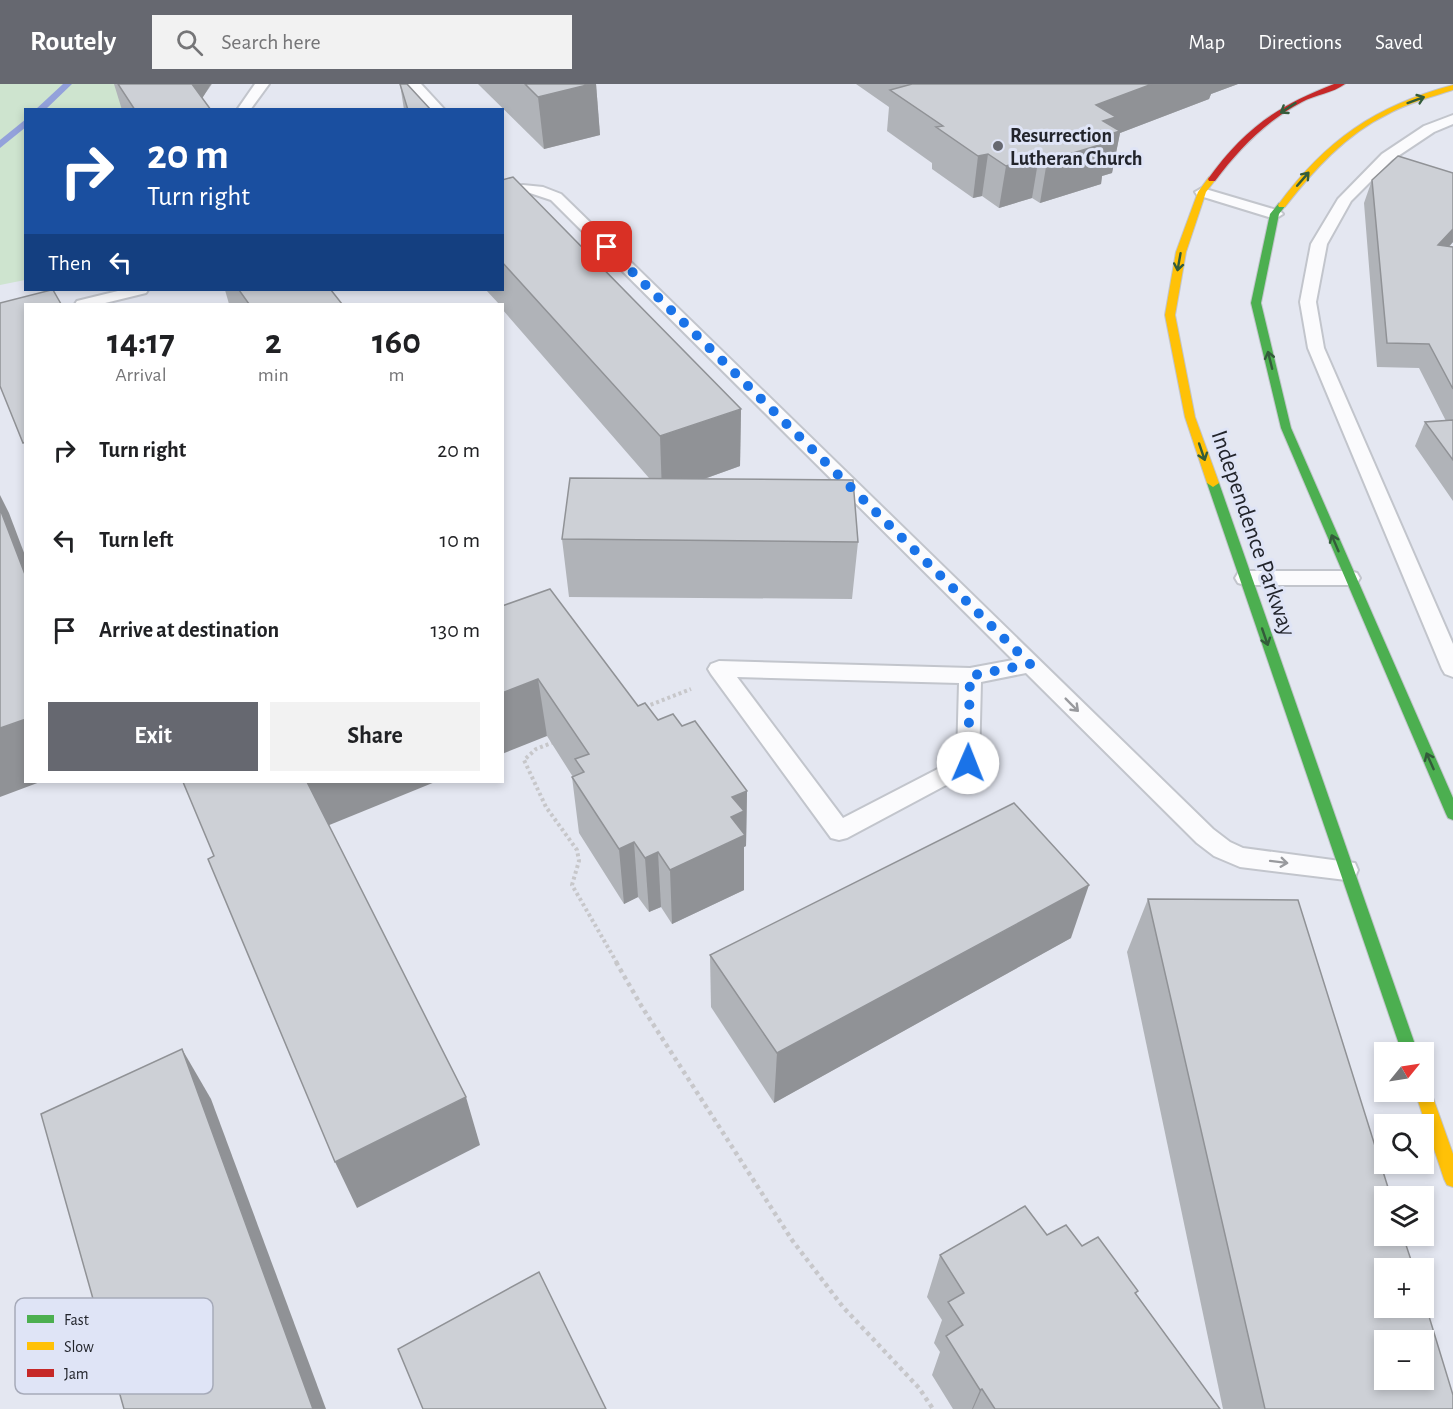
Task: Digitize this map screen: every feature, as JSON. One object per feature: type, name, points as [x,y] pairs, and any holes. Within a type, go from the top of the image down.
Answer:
[{"type":"main road","name":"Independence Parkway","points":[[1341,84],[1298,101],[1264,123],[1230,154],[1202,192],[1181,252],[1170,315],[1190,417],[1406,1042]]},
{"type":"main road","points":[[1453,87],[1411,102],[1365,123],[1331,150],[1302,179],[1275,214],[1256,303],[1286,428],[1453,814]]},
{"type":"main road","points":[[1426,1102],[1453,1179]]},
{"type":"lane","points":[[244,108],[262,84]]},
{"type":"lane","points":[[414,84],[437,108]]},
{"type":"lane","points":[[1453,119],[1429,129],[1387,157],[1346,199],[1319,244],[1308,302],[1316,348],[1453,669]]},
{"type":"lane","points":[[504,193],[535,189],[556,197],[1205,836],[1222,849],[1240,857],[1346,870]]},
{"type":"lane","points":[[1202,192],[1275,214]]},
{"type":"lane","points":[[87,303],[136,291]]},
{"type":"lane","points":[[1245,578],[1350,578]]},
{"type":"lane","points":[[970,676],[968,763],[839,831],[719,669],[970,676],[1030,664]]},
{"type":"path","points":[[636,710],[725,675]]},
{"type":"path","points":[[558,740],[536,749],[524,760],[546,807],[577,850],[579,861],[572,885],[642,1007],[792,1240],[843,1307],[919,1388],[933,1409]]},
{"type":"green space","points":[[0,84],[141,84],[123,108],[24,108],[24,280],[0,285]]},
{"type":"building","points":[[118,84],[192,84],[210,108],[134,108]]},
{"type":"building","points":[[400,84],[407,84],[429,108],[407,108]]},
{"type":"building","points":[[525,84],[591,84],[538,97]]},
{"type":"building","points":[[912,84],[1152,84],[1096,105],[1116,117],[1103,121],[1120,131],[1101,137],[1109,142],[1047,161],[1039,156],[1006,166],[988,154],[978,156],[936,127],[943,126],[890,90]]},
{"type":"building","points":[[1398,156],[1453,173],[1453,229],[1438,245],[1453,247],[1453,389],[1429,344],[1387,343],[1372,180]]},
{"type":"building","points":[[513,177],[741,409],[660,436],[504,264],[504,179]]},
{"type":"building","points":[[54,291],[60,303],[24,303],[23,443],[0,386],[0,303]]},
{"type":"building","points":[[240,291],[332,291],[341,303],[248,303]]},
{"type":"building","points":[[1453,420],[1453,460],[1425,422]]},
{"type":"building","points":[[570,478],[853,480],[858,542],[562,539]]},
{"type":"building","points":[[0,509],[24,572],[24,720],[0,728]]},
{"type":"building","points":[[550,589],[638,706],[645,703],[658,720],[673,714],[682,726],[695,721],[747,791],[732,797],[744,811],[731,817],[745,835],[670,870],[658,852],[645,858],[634,842],[619,849],[572,777],[584,772],[575,759],[589,754],[538,679],[504,692],[504,605]]},
{"type":"building","points":[[183,783],[308,783],[466,1097],[335,1162],[208,859],[214,856]]},
{"type":"building","points":[[1014,803],[1089,885],[777,1053],[710,955]]},
{"type":"building","points":[[1148,899],[1298,900],[1374,1143],[1374,1174],[1384,1174],[1388,1186],[1374,1186],[1374,1246],[1406,1246],[1410,1258],[1374,1258],[1374,1318],[1429,1318],[1433,1330],[1374,1330],[1374,1390],[1434,1390],[1434,1333],[1453,1395],[1453,1409],[1265,1409]]},
{"type":"building","points":[[182,1049],[313,1409],[124,1409],[120,1394],[213,1394],[213,1298],[93,1298],[41,1114]]},
{"type":"building","points":[[1025,1206],[1047,1235],[1066,1225],[1082,1246],[1098,1237],[1138,1291],[1135,1293],[1220,1409],[995,1409],[982,1389],[980,1390],[946,1336],[963,1325],[948,1302],[964,1293],[940,1255]]},
{"type":"building","points":[[539,1272],[606,1409],[423,1409],[398,1349]]},
{"type":"waterway","points":[[41,108],[68,84]]},
{"type":"waterway","points":[[0,145],[24,124]]},
{"type":"traffic: fast","points":[[1282,205],[1275,214],[1256,303],[1286,428],[1453,814]]},
{"type":"traffic: fast","points":[[1213,483],[1406,1042]]},
{"type":"traffic: slow","points":[[1282,205],[1320,162],[1364,124],[1396,107],[1453,87]]},
{"type":"traffic: slow","points":[[1212,179],[1202,192],[1181,252],[1170,315],[1190,417],[1213,483]]},
{"type":"traffic: slow","points":[[1426,1102],[1453,1179]]},
{"type":"traffic: jam","points":[[1212,179],[1240,145],[1273,116],[1303,99],[1341,84]]},
{"type":"place","name":"Resurrection Lutheran Church","points":[[998,146]]},
{"type":"route","points":[[607,247],[1030,664],[970,676],[968,763]]}]
